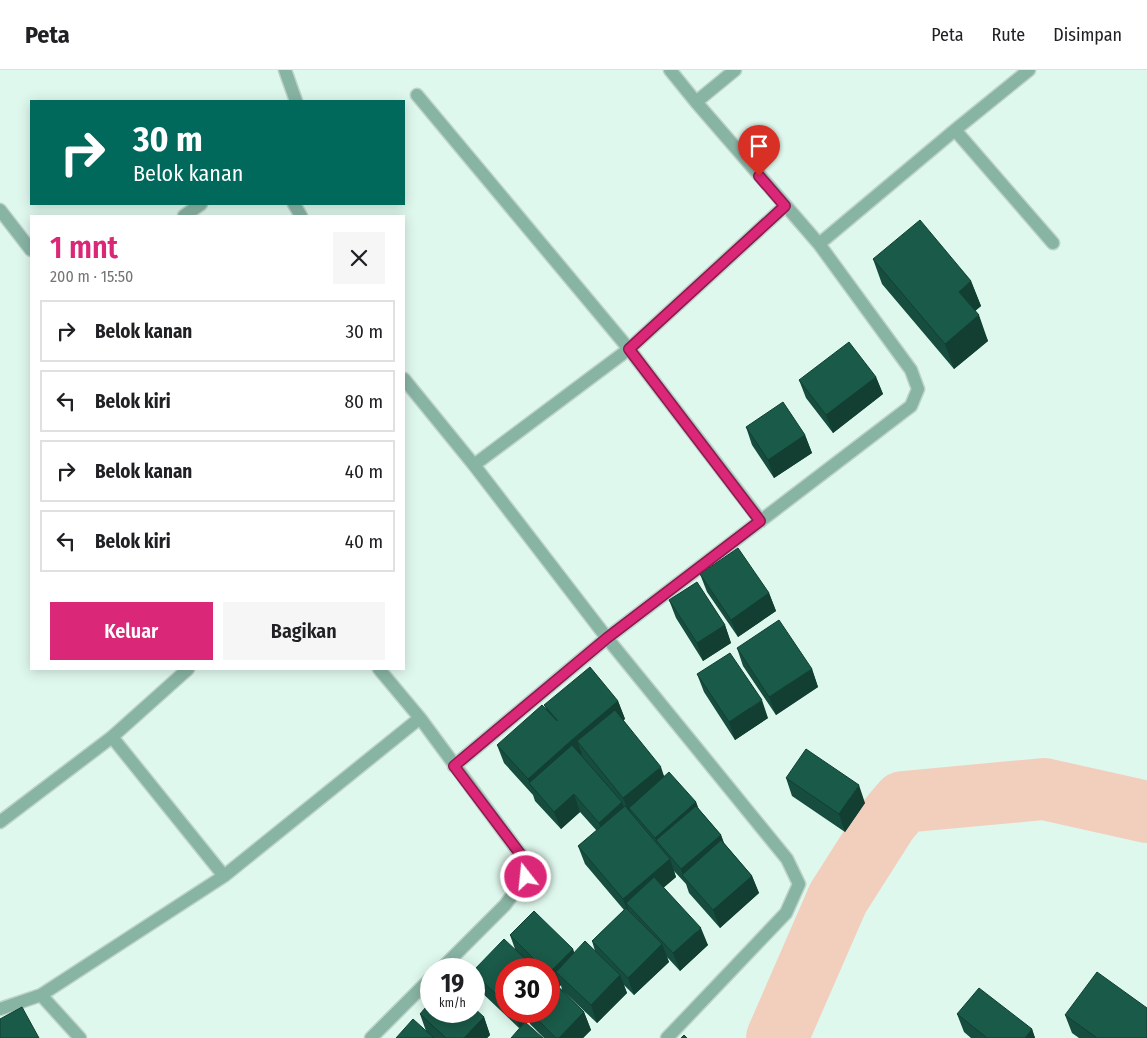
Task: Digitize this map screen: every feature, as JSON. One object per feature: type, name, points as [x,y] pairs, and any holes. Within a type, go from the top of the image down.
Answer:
[{"type":"street","points":[[285,70],[296,100]]},
{"type":"street","points":[[454,766],[607,638],[911,406],[918,389],[911,370],[819,244],[670,70]]},
{"type":"street","points":[[696,102],[735,70]]},
{"type":"street","points":[[819,244],[1029,70]]},
{"type":"street","points":[[417,95],[629,349],[760,521]]},
{"type":"street","points":[[955,130],[1054,243]]},
{"type":"street","points":[[185,215],[200,205]]},
{"type":"street","points":[[474,466],[629,349],[785,206]]},
{"type":"street","points":[[0,210],[30,249]]},
{"type":"street","points":[[405,380],[607,638],[787,859],[799,884],[786,913],[667,1038]]},
{"type":"street","points":[[0,822],[112,737],[187,670]]},
{"type":"street","points":[[380,670],[420,718],[521,855],[526,877],[505,905],[452,958]]},
{"type":"street","points":[[0,1009],[41,995],[224,876],[420,718]]},
{"type":"street","points":[[112,737],[224,876]]},
{"type":"street","points":[[371,1038],[420,989]]},
{"type":"street","points":[[41,995],[80,1038]]},
{"type":"building","points":[[920,220],[971,281],[959,292],[979,315],[945,344],[873,259]]},
{"type":"building","points":[[849,342],[876,377],[826,415],[799,380]]},
{"type":"building","points":[[783,402],[805,435],[768,460],[746,427]]},
{"type":"building","points":[[738,548],[769,593],[731,620],[700,574]]},
{"type":"building","points":[[697,582],[725,625],[697,643],[669,600]]},
{"type":"building","points":[[779,620],[812,669],[769,697],[737,648]]},
{"type":"building","points":[[730,653],[762,700],[729,722],[697,674]]},
{"type":"building","points":[[590,667],[618,701],[528,779],[497,745],[542,705],[557,721],[544,705]]},
{"type":"building","points":[[615,710],[661,767],[623,798],[577,741]]},
{"type":"building","points":[[572,745],[622,802],[599,823],[574,794],[554,812],[529,783]]},
{"type":"building","points":[[806,749],[859,785],[839,814],[786,778]]},
{"type":"building","points":[[669,772],[696,802],[655,838],[629,808]]},
{"type":"building","points":[[625,806],[670,859],[623,899],[578,846]]},
{"type":"building","points":[[696,806],[721,835],[681,869],[656,840]]},
{"type":"building","points":[[721,840],[752,876],[713,910],[682,875]]},
{"type":"building","points":[[654,877],[701,928],[673,953],[626,903]]},
{"type":"building","points":[[626,908],[662,944],[628,978],[592,941]]},
{"type":"building","points":[[534,911],[573,949],[560,962],[560,958],[533,958],[510,935]]},
{"type":"building","points":[[504,939],[524,958],[495,958],[495,993],[485,984],[485,959]]},
{"type":"building","points":[[585,941],[620,975],[591,1005],[560,976],[560,968]]},
{"type":"building","points":[[1097,972],[1147,1008],[1147,1038],[1097,1038],[1065,1015]]},
{"type":"building","points":[[979,988],[1032,1029],[1025,1038],[987,1038],[957,1014]]},
{"type":"building","points":[[560,989],[584,1012],[559,1038],[556,1038],[541,1023],[560,1023]]},
{"type":"building","points":[[22,1007],[39,1038],[0,1038],[0,1019]]},
{"type":"building","points":[[413,1019],[434,1038],[396,1038]]},
{"type":"building","points":[[430,1023],[478,1023],[464,1038],[446,1038]]},
{"type":"building","points":[[526,1023],[543,1038],[511,1038]]},
{"type":"waterway","points":[[777,1038],[838,898],[887,821],[903,802],[1044,789],[1147,812]]},
{"type":"route","points":[[526,877],[521,855],[454,766],[607,638],[760,521],[629,349],[785,206],[759,176]]}]
